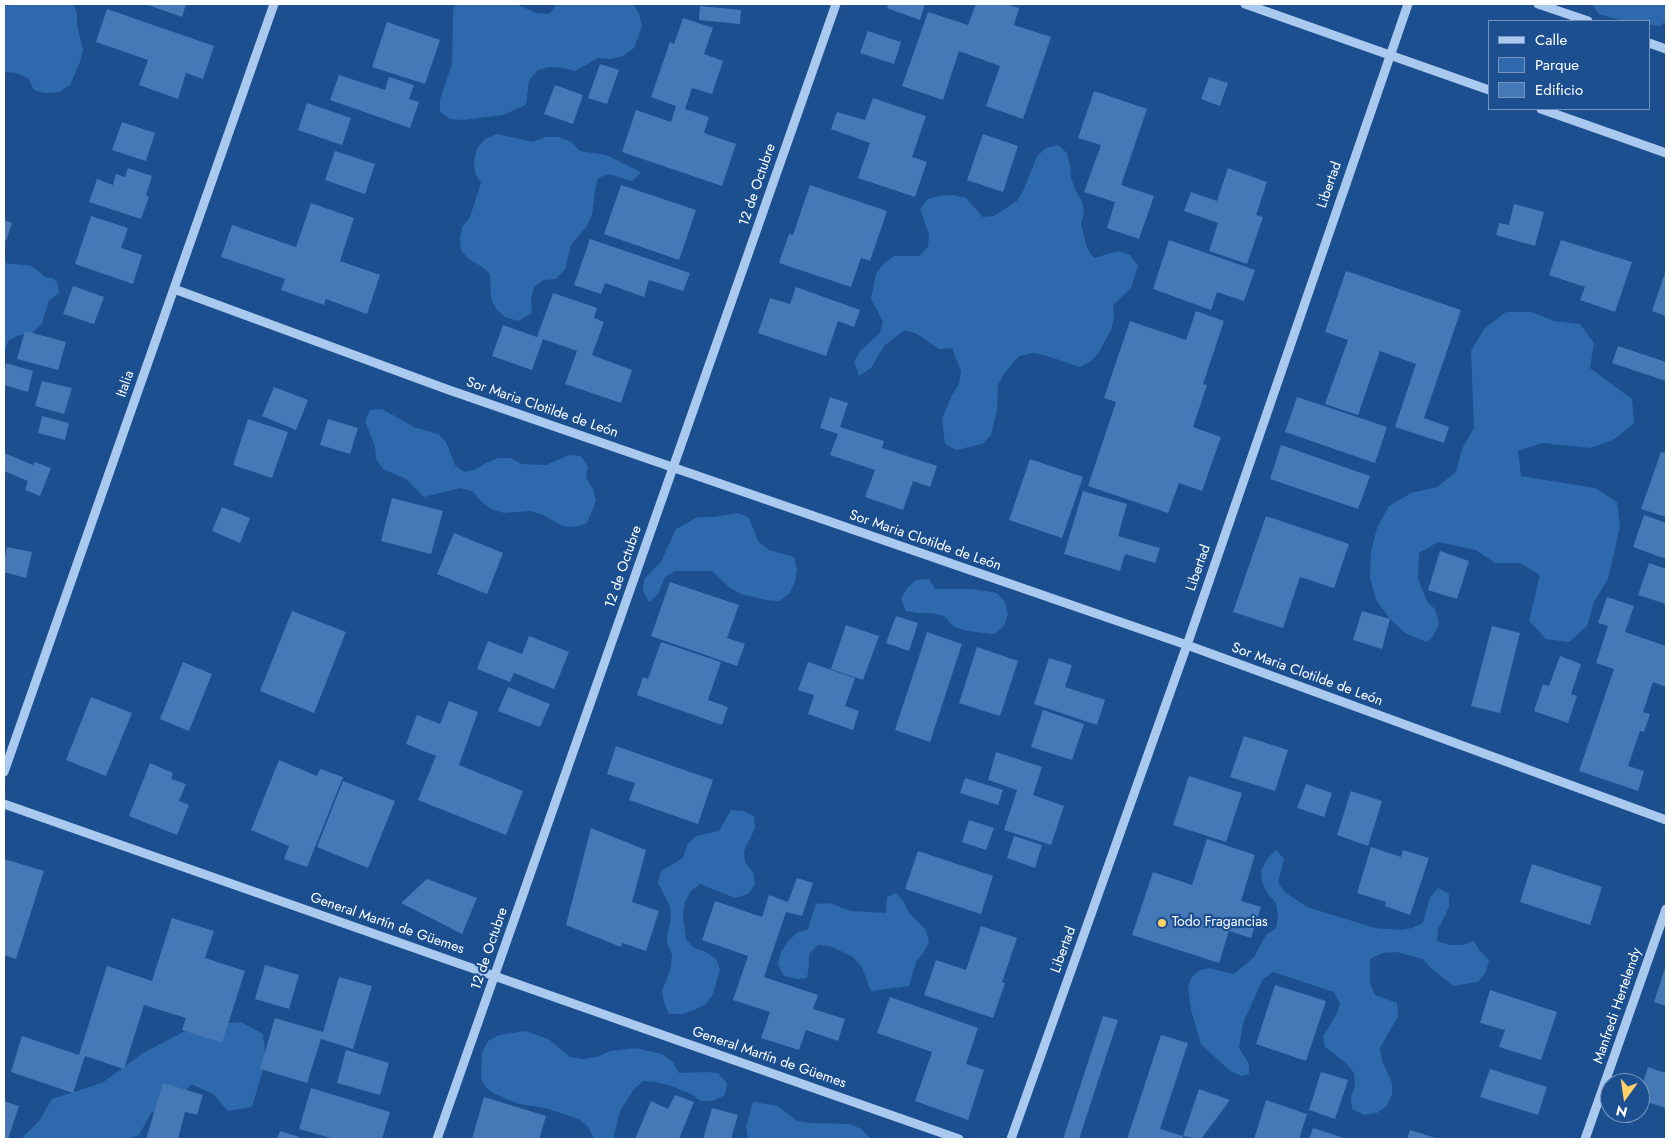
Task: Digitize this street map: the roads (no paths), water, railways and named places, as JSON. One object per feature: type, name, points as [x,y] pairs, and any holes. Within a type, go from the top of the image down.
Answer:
[{"type":"street","name":"Italia","points":[[4,772],[274,4]]},
{"type":"street","name":"12 de Octubre","points":[[438,1139],[836,4]]},
{"type":"street","points":[[1245,4],[1488,90]]},
{"type":"street","name":"Libertad","points":[[1011,1139],[1187,646],[1408,4]]},
{"type":"street","points":[[1538,4],[1585,20]]},
{"type":"street","points":[[1650,43],[1666,49]]},
{"type":"street","points":[[1544,110],[1666,153]]},
{"type":"street","name":"Sor Maria Clotilde de León","points":[[174,289],[449,390],[1187,646],[1666,820]]},
{"type":"street","name":"General Martín de Güemes","points":[[4,804],[959,1139]]},
{"type":"street","name":"Manfredi Hertelendy","points":[[1585,1139],[1666,909]]},
{"type":"place","name":"Todo Fragancias","points":[[1162,923]]}]
